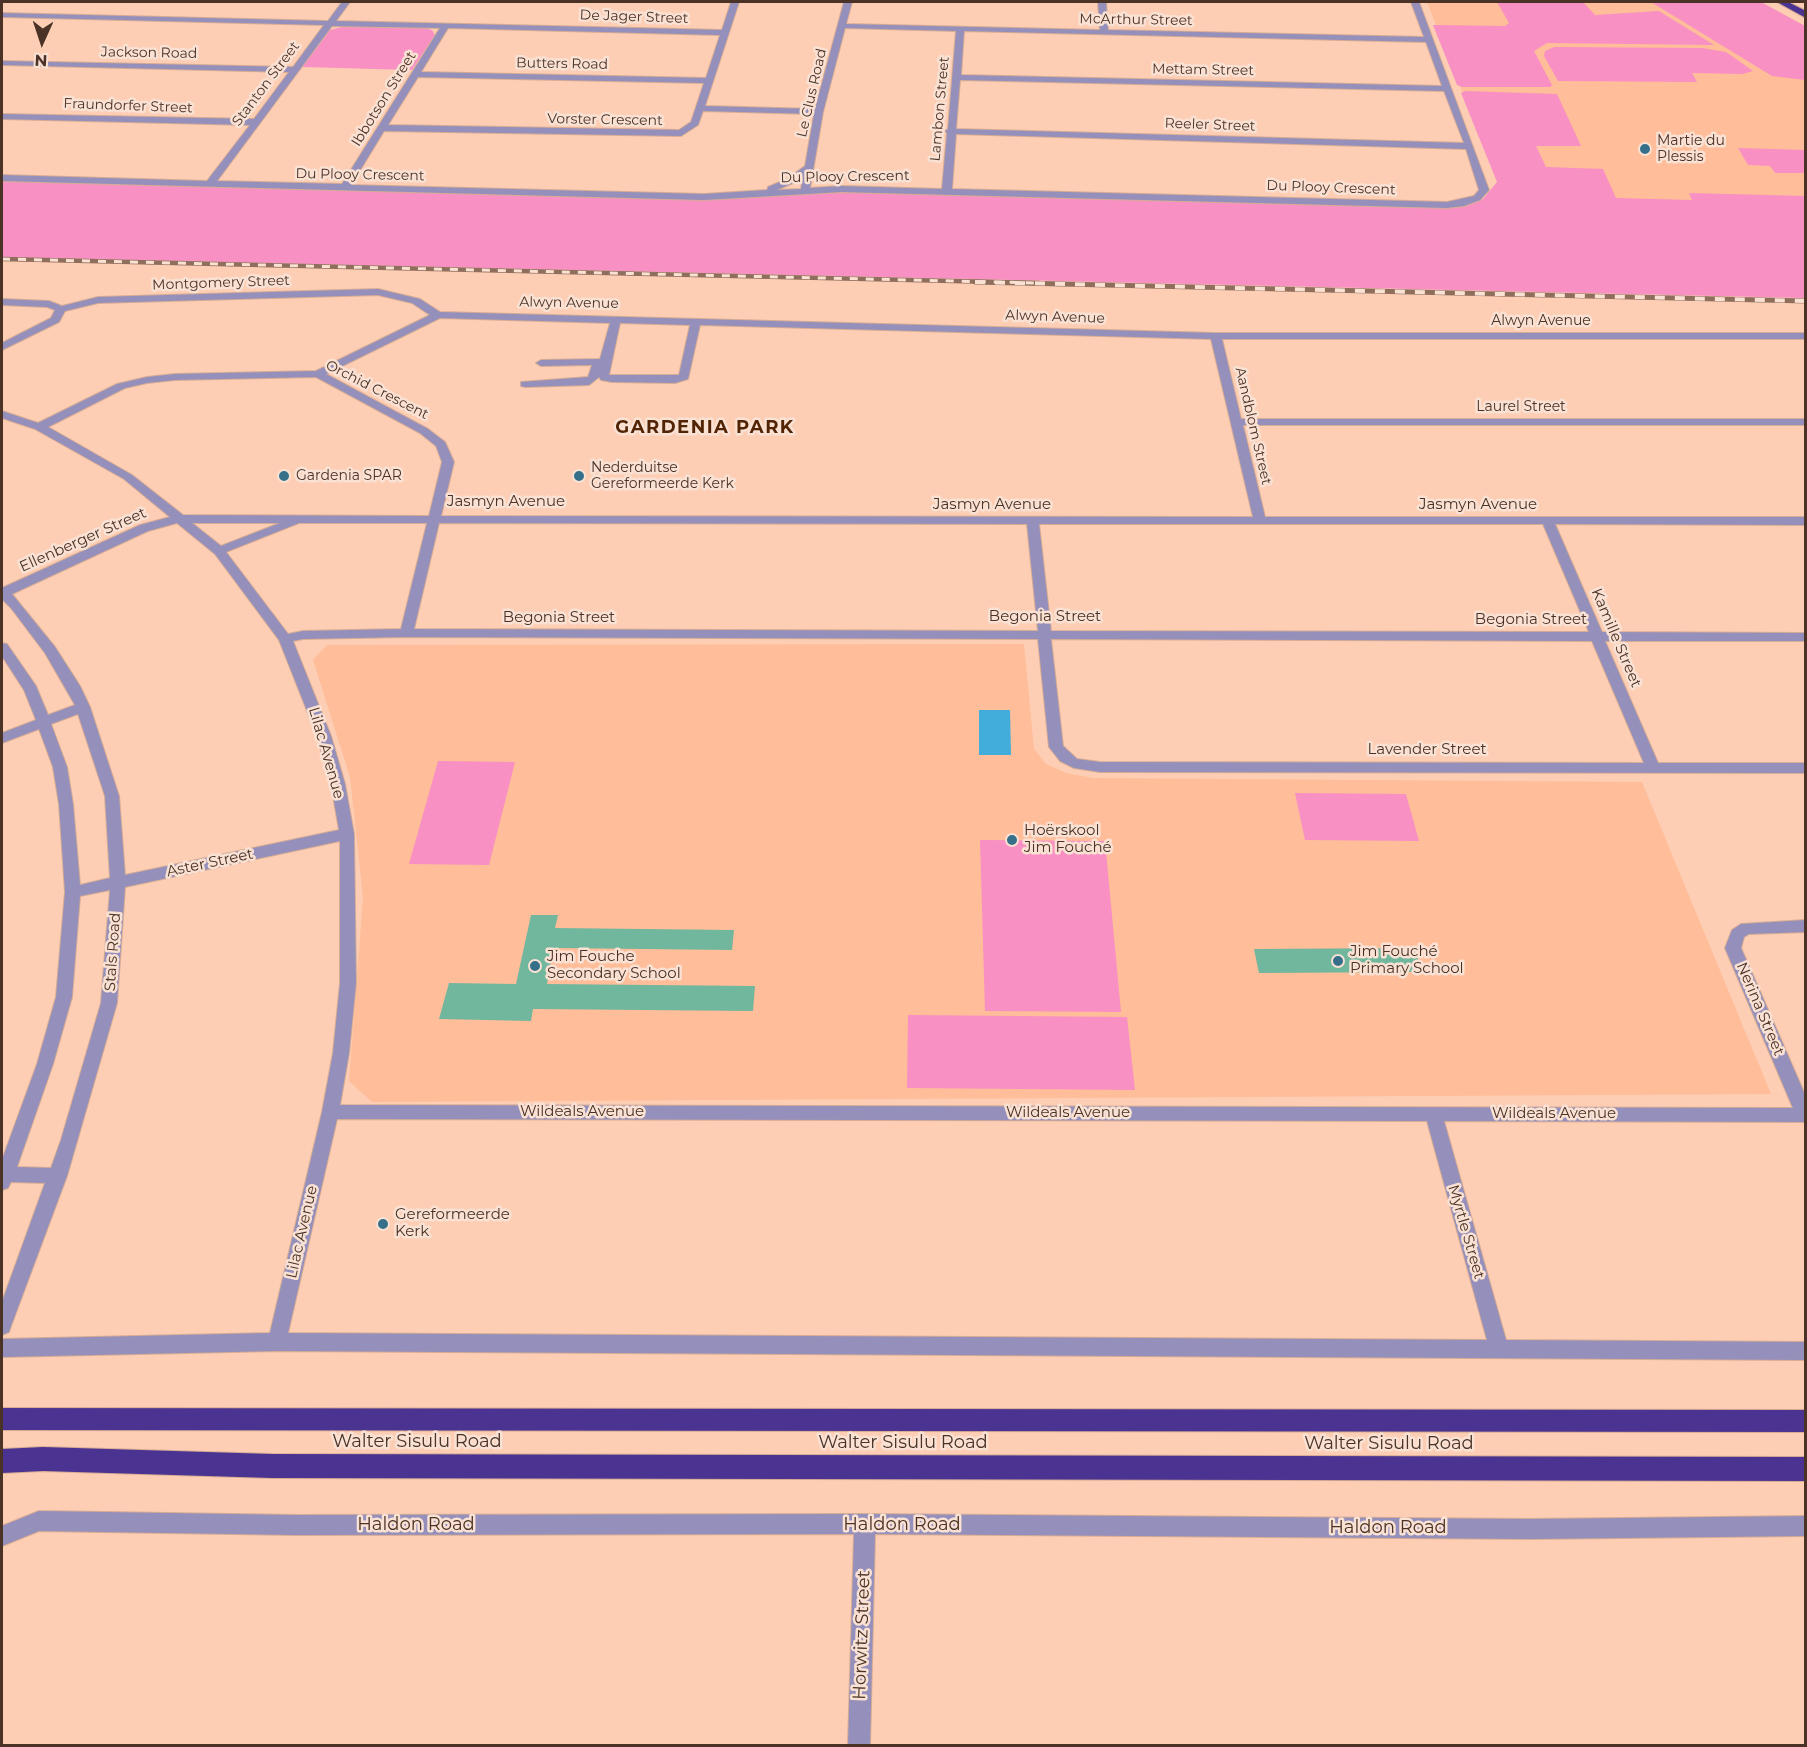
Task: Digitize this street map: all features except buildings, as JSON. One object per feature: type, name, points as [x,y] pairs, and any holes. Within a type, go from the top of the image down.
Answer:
[{"type":"highway","points":[[1782,2],[1806,15]]},
{"type":"highway","name":"Walter Sisulu Road","points":[[2,1419],[1806,1421]]},
{"type":"highway","name":"Walter Sisulu Road","points":[[2,1461],[55,1460],[308,1466],[1806,1469]]},
{"type":"street","name":"Stanton Street","points":[[209,184],[346,2]]},
{"type":"street","name":"Vorster Crescent","points":[[382,128],[672,135],[692,127],[701,108],[735,2]]},
{"type":"street","name":"Le Clus Road","points":[[806,190],[819,112],[848,2]]},
{"type":"street","points":[[1102,2],[1104,32]]},
{"type":"street","name":"Du Plooy Crescent","points":[[2,178],[704,197],[806,190],[947,190],[1447,205],[1471,201],[1484,190],[1415,2]]},
{"type":"street","name":"De Jager Street","points":[[2,15],[725,33]]},
{"type":"street","name":"Ibbotson Street","points":[[344,188],[446,25]]},
{"type":"street","name":"McArthur Street","points":[[842,26],[1430,40]]},
{"type":"street","name":"Lambon Street","points":[[947,190],[949,131],[960,30]]},
{"type":"street","name":"Jackson Road","points":[[2,63],[295,70]]},
{"type":"street","name":"Butters Road","points":[[415,74],[708,81]]},
{"type":"street","name":"Mettam Street","points":[[956,77],[1448,89]]},
{"type":"street","points":[[701,108],[819,112]]},
{"type":"street","name":"Fraundorfer Street","points":[[2,116],[254,123]]},
{"type":"street","name":"Reeler Street","points":[[949,131],[1469,146]]},
{"type":"street","points":[[760,192],[789,181],[811,166]]},
{"type":"street","name":"Montgomery Street","points":[[2,302],[49,304],[61,309],[98,300],[378,292],[416,301],[438,315]]},
{"type":"street","points":[[2,347],[55,320],[61,309]]},
{"type":"street","name":"Alwyn Avenue","points":[[318,374],[438,315],[1216,336],[1806,336]]},
{"type":"street","points":[[614,319],[602,373],[604,378],[612,379],[675,380],[684,377],[696,321]]},
{"type":"street","points":[[525,384],[589,382],[593,379],[614,319]]},
{"type":"street","name":"Aandblom Street","points":[[1216,336],[1260,522]]},
{"type":"street","points":[[541,363],[599,362]]},
{"type":"street","name":"Orchid Crescent","points":[[39,427],[110,390],[147,380],[175,376],[318,374],[424,431],[441,444],[448,462],[406,633]]},
{"type":"street","name":"Lilac Avenue","points":[[2,414],[39,427],[128,477],[219,551],[285,639],[324,735],[338,784],[346,834],[348,982],[341,1053],[330,1112],[277,1342]]},
{"type":"street","name":"Laurel Street","points":[[1237,422],[1806,422]]},
{"type":"street","points":[[219,551],[302,518]]},
{"type":"street","name":"Jasmyn Avenue","points":[[178,519],[433,518],[1033,522],[1806,521]]},
{"type":"street","name":"Ellenberger Street","points":[[2,593],[144,528],[178,519]]},
{"type":"street","points":[[1033,522],[1045,633]]},
{"type":"street","name":"Kamille Street","points":[[1548,522],[1653,766]]},
{"type":"street","name":"Stals Road","points":[[2,593],[16,605],[50,650],[73,686],[83,707],[112,796],[118,882],[109,1003],[58,1176],[2,1326]]},
{"type":"street","name":"Begonia Street","points":[[285,639],[303,635],[406,633],[1045,633],[1806,637]]},
{"type":"street","name":"Lavender Street","points":[[1045,633],[1056,747],[1065,758],[1074,763],[1100,767],[1806,768]]},
{"type":"street","points":[[2,647],[31,689],[60,767],[66,804],[73,892],[64,997],[45,1065],[3,1177],[58,1176]]},
{"type":"street","points":[[2,738],[83,707]]},
{"type":"street","name":"Aster Street","points":[[73,892],[346,834]]},
{"type":"street","name":"Nerina Street","points":[[1805,1115],[1733,948],[1737,934],[1746,928],[1806,926]]},
{"type":"street","name":"Wildeals Avenue","points":[[330,1112],[1805,1115]]},
{"type":"street","name":"Myrtle Street","points":[[1433,1114],[1499,1350]]},
{"type":"street","points":[[2,1348],[277,1342],[1806,1351]]},
{"type":"street","name":"Haldon Road","points":[[2,1536],[39,1521],[297,1525],[865,1524],[1530,1529],[1806,1526]]},
{"type":"street","name":"Horwitz Street","points":[[859,1746],[865,1524]]},
{"type":"shaded area","name":"Martie du Plessis","points":[[1427,2],[1761,2],[1805,26],[1805,217],[1508,208]]},
{"type":"shaded area","points":[[1497,2],[1583,2],[1595,15],[1659,11],[1714,45],[1547,43],[1534,51],[1552,85],[1550,87],[1462,87],[1457,85],[1433,25],[1505,26],[1509,23]]},
{"type":"shaded area","points":[[1651,2],[1761,2],[1805,26],[1805,80],[1772,76]]},
{"type":"shaded area","points":[[350,25],[422,27],[432,30],[435,35],[412,70],[302,67],[330,30]]},
{"type":"shaded area","points":[[1554,47],[1702,48],[1726,52],[1753,71],[1742,74],[1692,73],[1697,82],[1558,81],[1544,56],[1545,51]]},
{"type":"shaded area","points":[[1465,91],[1557,94],[1581,146],[1536,146],[1546,167],[1603,169],[1616,198],[1692,200],[1689,193],[1806,196],[1805,298],[2,257],[2,180],[706,200],[813,190],[1470,204],[1483,199],[1497,182],[1461,93]]},
{"type":"shaded area","points":[[1738,148],[1805,150],[1805,173],[1775,173],[1770,166],[1748,165]]},
{"type":"shaded area","name":"Hoërskool Jim Fouché","points":[[1024,644],[1034,749],[1046,764],[1066,773],[1093,778],[1642,782],[1771,1094],[372,1102],[349,1081],[363,898],[350,777],[313,660],[327,645]]},
{"type":"shaded area","points":[[438,761],[515,762],[489,865],[409,864]]},
{"type":"shaded area","points":[[1295,793],[1406,794],[1419,841],[1305,840]]},
{"type":"shaded area","points":[[980,840],[1105,841],[1121,1012],[985,1011]]},
{"type":"shaded area","points":[[908,1015],[1127,1017],[1135,1090],[907,1088]]},
{"type":"water","points":[[979,710],[1010,710],[1011,755],[979,755]]},
{"type":"railway","points":[[2,259],[1039,283]]},
{"type":"railway","points":[[975,282],[1806,301]]},
{"type":"place","name":"Martie du Plessis","points":[[1645,149]]},
{"type":"place","name":"Gardenia SPAR","points":[[284,476]]},
{"type":"place","name":"Nederduitse Gereformeerde Kerk","points":[[579,476]]},
{"type":"place","name":"Hoërskool Jim Fouché","points":[[1012,840]]},
{"type":"place","name":"Jim Fouché Primary School","points":[[1338,961]]},
{"type":"place","name":"Jim Fouche Secondary School","points":[[535,966]]},
{"type":"place","name":"Gereformeerde Kerk","points":[[383,1224]]},
{"type":"district","name":"GARDENIA PARK","points":[[705,428]]}]
